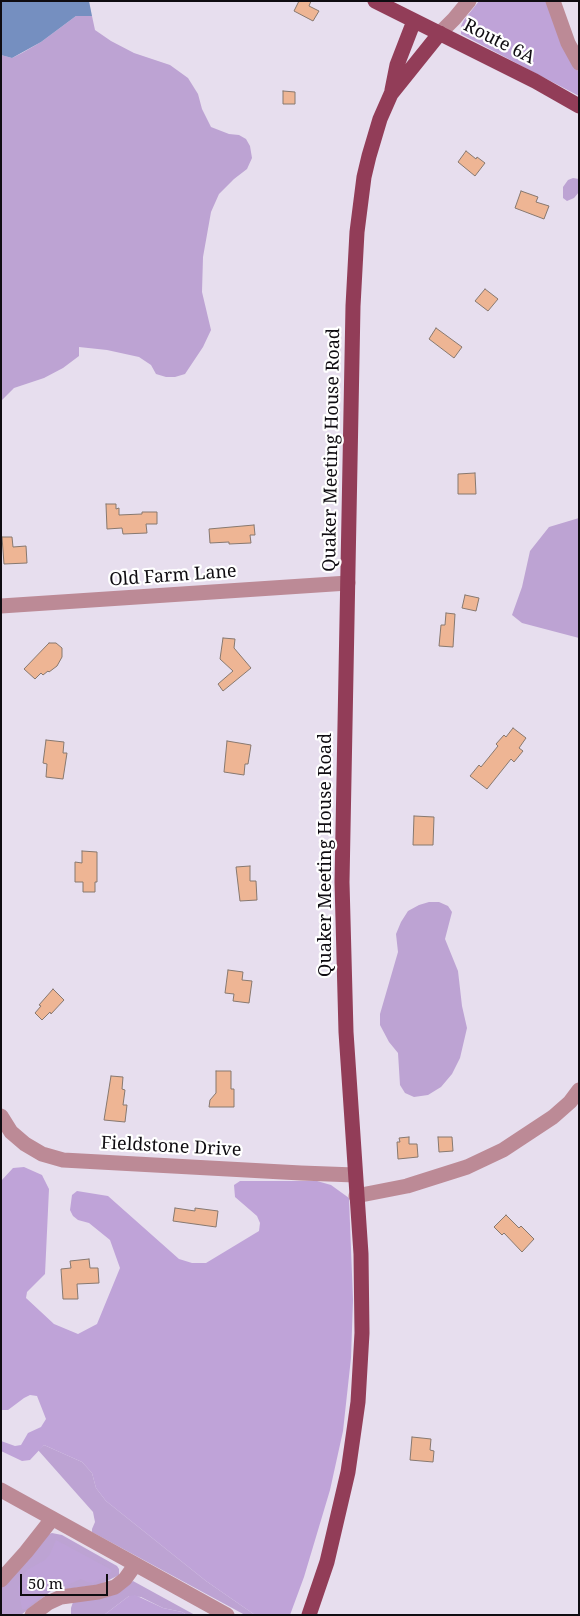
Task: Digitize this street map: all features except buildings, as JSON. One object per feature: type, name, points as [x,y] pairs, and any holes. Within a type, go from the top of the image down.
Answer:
[{"type":"main road","name":"Route 6A","points":[[375,1],[579,106]]},
{"type":"main road","name":"Quaker Meeting House Road","points":[[309,1615],[327,1562],[342,1504],[356,1421],[362,1334],[360,1254],[346,1032],[342,927],[353,306],[357,232],[369,156],[380,119],[391,94],[397,65],[414,21]]},
{"type":"main road","name":"Quaker Meeting House Road","points":[[391,94],[440,33]]},
{"type":"street","points":[[440,33],[454,20],[469,1]]},
{"type":"street","points":[[553,1],[568,43],[579,64]]},
{"type":"street","name":"Old Farm Lane","points":[[1,606],[348,583]]},
{"type":"street","points":[[356,1196],[407,1186],[467,1167],[503,1150],[553,1117],[570,1102],[579,1090]]},
{"type":"street","name":"Fieldstone Drive","points":[[1,1116],[11,1132],[25,1144],[42,1154],[63,1160],[301,1173],[355,1174]]},
{"type":"street","points":[[1,1490],[227,1615]]},
{"type":"street","points":[[1,1580],[52,1519]]},
{"type":"street","points":[[32,1615],[48,1603],[66,1596],[98,1592],[115,1587],[125,1579],[135,1565]]},
{"type":"shaded area","points":[[479,1],[550,1],[575,68],[579,72],[579,96],[461,34],[461,26],[464,20]]},
{"type":"shaded area","points":[[76,16],[92,16],[95,30],[111,41],[134,53],[170,65],[188,78],[198,94],[202,109],[211,127],[229,134],[239,135],[246,139],[250,146],[252,158],[247,169],[219,194],[211,212],[203,257],[202,292],[211,330],[203,347],[185,374],[166,377],[156,374],[151,365],[139,357],[107,350],[79,347],[79,356],[63,368],[44,378],[14,388],[1,401],[1,55],[12,58],[22,53],[41,42]]},
{"type":"shaded area","points":[[573,178],[579,179],[579,192],[574,198],[567,201],[563,198],[563,187],[568,180]]},
{"type":"shaded area","points":[[579,518],[579,638],[522,623],[512,615],[522,587],[530,551],[549,527]]},
{"type":"shaded area","points":[[429,902],[439,902],[448,906],[452,912],[445,939],[458,971],[462,1006],[467,1028],[460,1058],[452,1074],[441,1087],[428,1095],[414,1097],[405,1093],[400,1085],[398,1053],[389,1042],[380,1025],[380,1014],[398,952],[396,934],[401,922],[408,911]]},
{"type":"shaded area","points":[[24,1167],[42,1175],[49,1189],[45,1274],[27,1292],[26,1298],[54,1324],[78,1334],[97,1324],[120,1268],[110,1240],[89,1223],[78,1220],[73,1216],[70,1210],[72,1195],[77,1191],[108,1196],[179,1259],[192,1263],[206,1263],[259,1231],[260,1223],[257,1216],[235,1197],[234,1185],[240,1181],[317,1181],[331,1185],[349,1198],[353,1300],[351,1358],[343,1431],[330,1490],[304,1577],[290,1615],[255,1615],[206,1581],[106,1501],[96,1488],[92,1473],[82,1462],[44,1445],[30,1460],[22,1461],[1,1451],[1,1441],[15,1446],[21,1445],[28,1433],[41,1427],[46,1419],[37,1396],[30,1395],[8,1410],[1,1410],[1,1181],[13,1168]]},
{"type":"shaded area","points":[[44,1445],[82,1462],[92,1473],[96,1488],[106,1501],[206,1581],[255,1615],[245,1615],[92,1532],[95,1522],[93,1512],[38,1450]]},
{"type":"shaded area","points":[[52,1533],[62,1535],[117,1566],[119,1575],[99,1585],[51,1591],[21,1615],[1,1615],[1,1586],[46,1535]]},
{"type":"shaded area","points":[[56,1540],[112,1571],[108,1576],[93,1583],[81,1579],[67,1585],[56,1584],[25,1609],[22,1609],[18,1588],[20,1582],[27,1570],[45,1560]]},
{"type":"shaded area","points":[[133,1581],[195,1615],[187,1615],[163,1608],[141,1597],[129,1596],[104,1615],[71,1615],[73,1602],[110,1596]]},
{"type":"shaded area","points":[[135,1595],[163,1608],[187,1615],[104,1615],[129,1596]]},
{"type":"water","points":[[1,1],[89,1],[92,16],[76,16],[41,42],[12,58],[1,55]]}]
